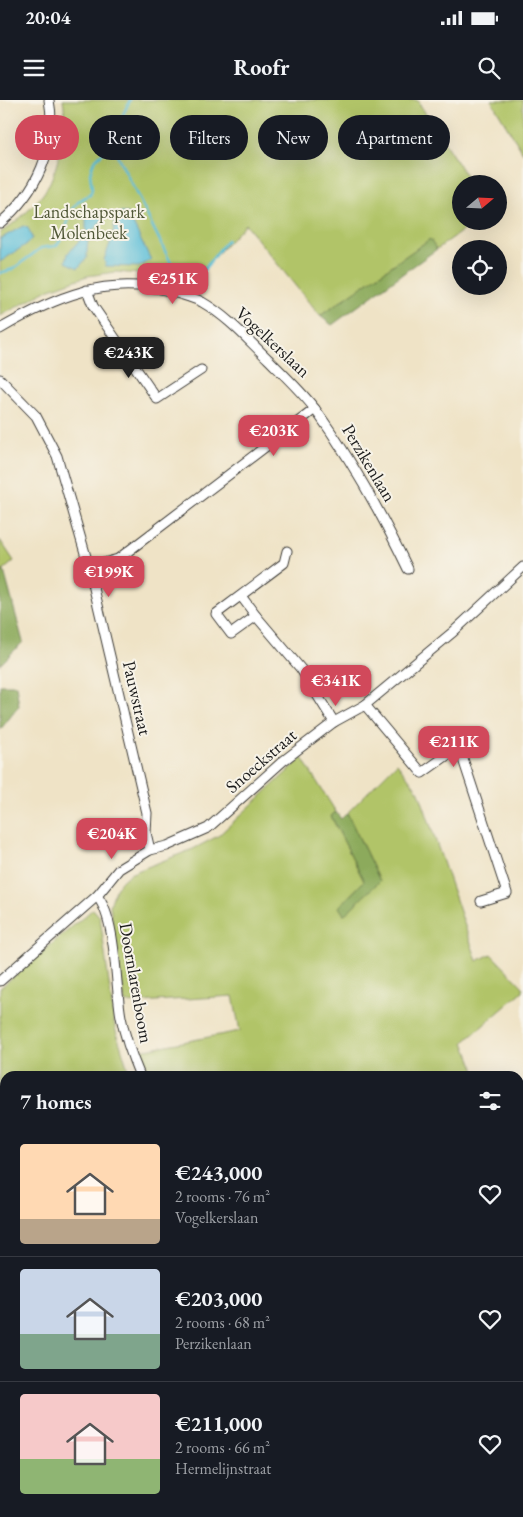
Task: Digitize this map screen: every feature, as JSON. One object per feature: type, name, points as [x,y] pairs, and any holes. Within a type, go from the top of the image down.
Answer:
[{"type":"street","points":[[0,222],[30,189],[45,162],[52,114],[49,100]]},
{"type":"street","name":"Vogelkerslaan","points":[[0,329],[51,302],[87,290],[115,284],[155,287],[201,302],[234,325],[294,383],[316,409]]},
{"type":"street","points":[[87,290],[93,306],[157,399],[201,370]]},
{"type":"street","name":"Pauwstraat","points":[[0,379],[36,416],[48,435],[60,464],[89,567],[147,813],[146,833],[150,850]]},
{"type":"street","points":[[89,567],[118,559],[316,409]]},
{"type":"street","name":"Perzikenlaan","points":[[316,409],[351,460],[378,506],[408,569]]},
{"type":"street","points":[[256,616],[231,634],[216,614],[284,563],[287,551]]},
{"type":"street","name":"Snoeckstraat","points":[[150,850],[167,846],[208,828],[282,761],[334,722],[365,704],[453,632],[523,567]]},
{"type":"street","points":[[240,596],[301,669],[334,722]]},
{"type":"street","points":[[365,704],[422,773],[456,749],[463,758],[506,893],[480,901]]},
{"type":"street","points":[[459,753],[471,742]]},
{"type":"street","points":[[0,981],[97,896],[119,869],[150,850]]},
{"type":"street","name":"Doornlarenboom","points":[[97,896],[108,914],[121,1015],[127,1042],[138,1071]]},
{"type":"green space","name":"Landschapspark Molenbeek","points":[[63,100],[417,100],[427,115],[338,115],[338,160],[450,160],[450,151],[465,175],[452,175],[452,230],[463,230],[437,249],[429,240],[320,316],[245,224],[187,287],[176,277],[116,272],[87,276],[50,289],[0,316],[0,233],[18,220],[39,200],[53,175],[57,160],[79,160],[79,115],[64,115]]},
{"type":"green space","points":[[491,100],[523,100],[523,153]]},
{"type":"green space","points":[[430,239],[437,249],[332,325],[320,316]]},
{"type":"green space","points":[[0,540],[14,561],[0,573]]},
{"type":"green space","points":[[4,571],[23,642],[0,665],[0,573]]},
{"type":"green space","points":[[0,685],[16,685],[19,706],[0,730]]},
{"type":"green space","points":[[302,758],[336,812],[331,816],[364,881],[339,907],[380,881],[347,813],[397,763],[419,792],[477,961],[491,954],[523,987],[523,991],[464,1042],[475,1071],[144,1071],[136,1051],[240,1031],[233,996],[125,1003],[110,906],[120,883],[132,873],[193,849],[218,836]]},
{"type":"green space","points":[[336,812],[341,819],[347,813],[380,881],[344,915],[339,907],[364,881],[331,816]]},
{"type":"green space","points":[[93,909],[100,917],[115,1028],[128,1071],[0,1071],[0,988]]},
{"type":"water","points":[[101,210],[104,214],[103,221],[94,229],[89,237],[87,258],[78,268],[66,262],[68,253],[86,233],[86,217],[91,211]]},
{"type":"water","points":[[120,213],[128,213],[151,260],[139,267],[106,266],[104,260],[112,238],[116,216]]},
{"type":"water","points":[[23,226],[28,228],[32,238],[27,244],[0,262],[0,239]]},
{"type":"waterway","points":[[0,273],[13,269],[41,248],[56,246],[65,231],[72,210],[76,204],[90,195],[92,190],[90,173],[94,161],[115,141],[118,125],[130,100]]},
{"type":"waterway","points":[[120,160],[176,273]]},
{"type":"waterway","points":[[191,280],[196,280],[227,240]]}]
